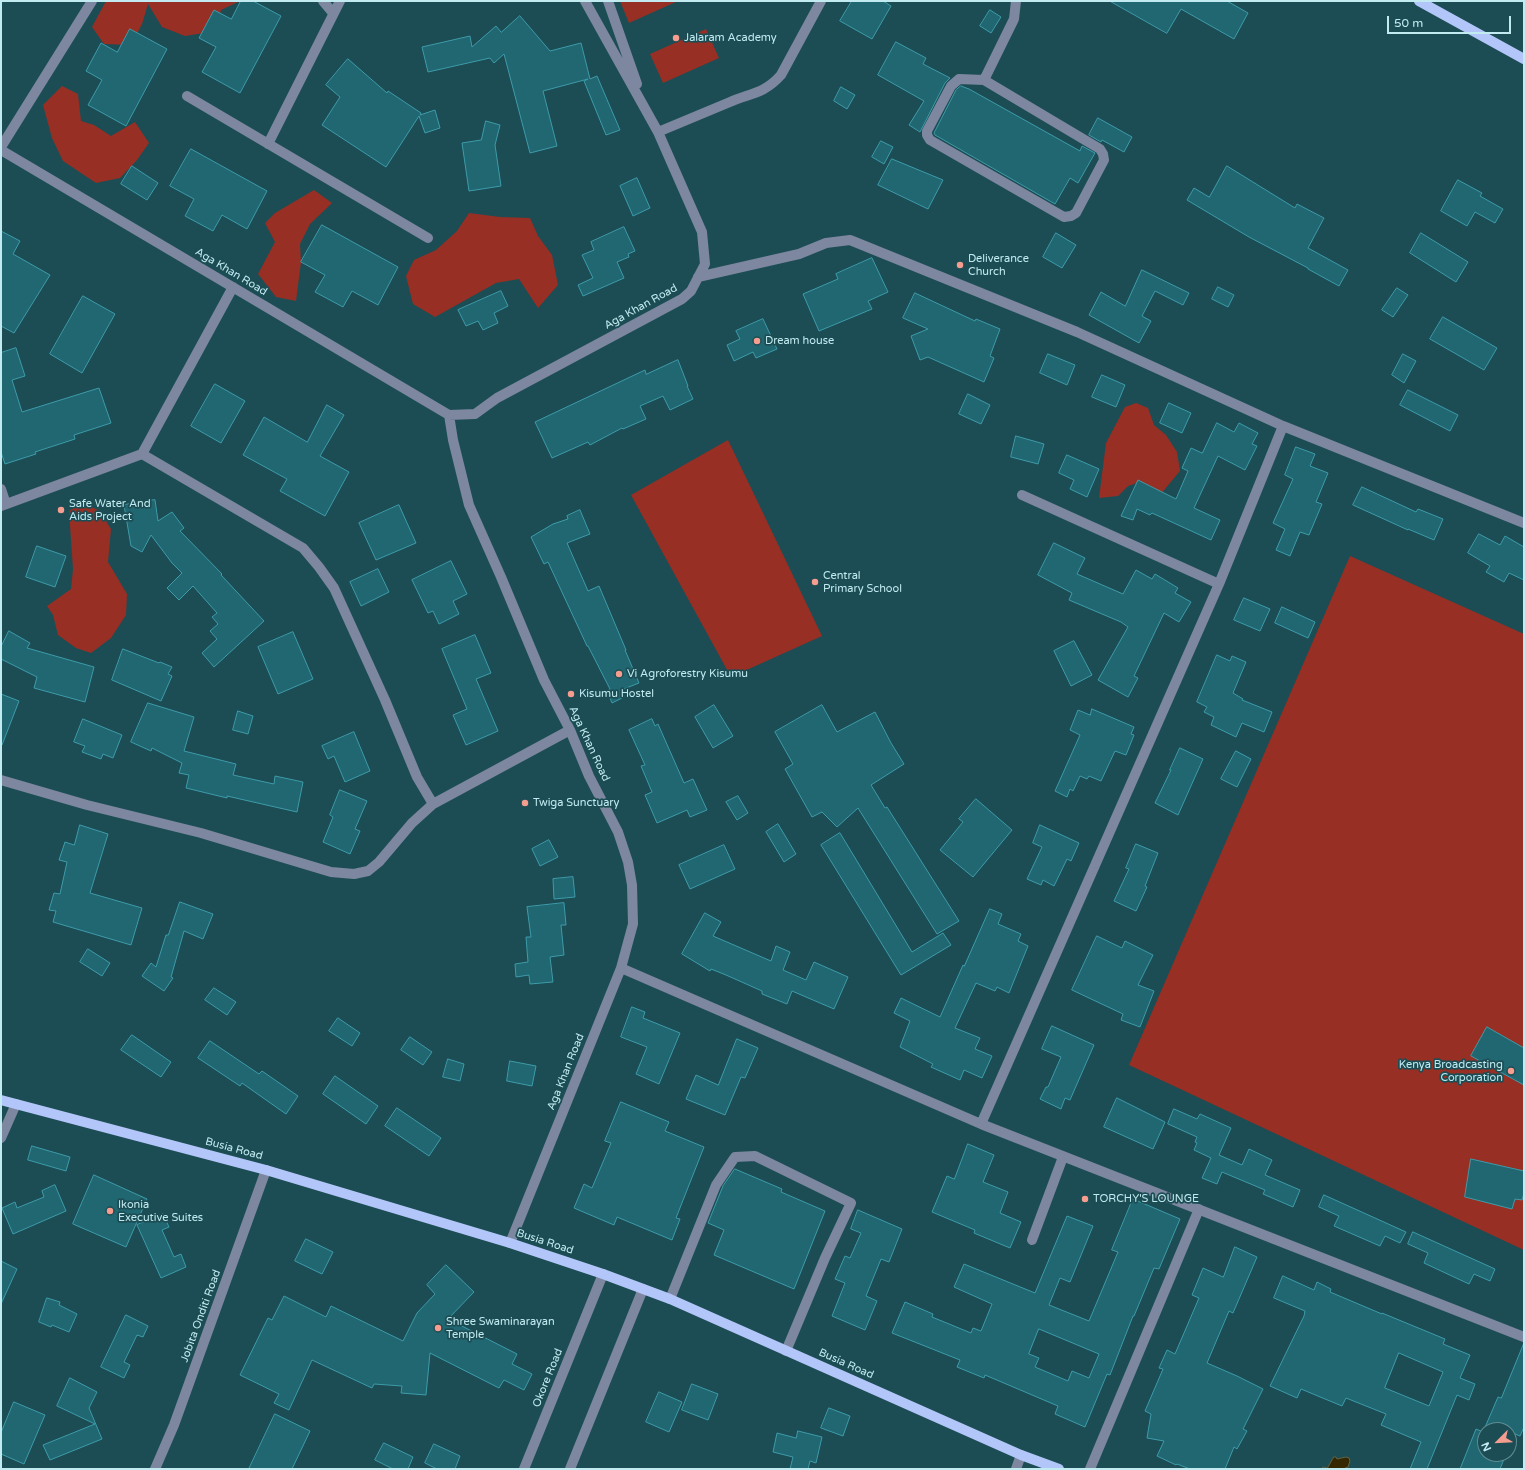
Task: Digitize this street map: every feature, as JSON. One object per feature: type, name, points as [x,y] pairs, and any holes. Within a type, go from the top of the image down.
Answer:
[{"type":"main road","points":[[1419,1],[1524,59]]},
{"type":"main road","name":"Busia Road","points":[[1,1100],[266,1170],[510,1243],[603,1274],[670,1300],[1021,1455],[1059,1469]]},
{"type":"street","points":[[1,147],[92,1]]},
{"type":"street","points":[[323,1],[333,13]]},
{"type":"street","points":[[268,144],[340,1]]},
{"type":"street","points":[[585,1],[646,109]]},
{"type":"street","points":[[608,1],[646,109]]},
{"type":"street","points":[[658,132],[732,101],[760,92],[772,85],[781,75],[821,1]]},
{"type":"street","points":[[984,80],[1014,19],[1016,1]]},
{"type":"street","points":[[959,79],[984,80],[1100,149],[1104,160],[1076,213],[1064,217],[930,140],[927,135],[927,131],[951,86],[959,79]]},
{"type":"street","points":[[187,96],[428,238]]},
{"type":"street","name":"Aga Khan Road","points":[[1,150],[449,415],[475,414],[497,398],[682,299],[691,291],[705,264],[702,232],[658,132],[646,109]]},
{"type":"street","points":[[698,277],[799,254],[826,243],[850,240],[1077,332],[1283,426],[1524,523]]},
{"type":"street","points":[[1,489],[3,505],[142,454],[233,287]]},
{"type":"street","name":"Aga Khan Road","points":[[449,415],[453,440],[469,505],[544,680],[570,730],[589,776],[618,832],[628,862],[632,885],[633,924],[621,968],[510,1243]]},
{"type":"street","points":[[981,1124],[1219,584],[1283,426]]},
{"type":"street","points":[[142,454],[303,548],[334,588],[385,700],[417,777],[433,804]]},
{"type":"street","points":[[1022,495],[1219,584]]},
{"type":"street","points":[[1,780],[87,805],[201,833],[331,872],[354,874],[368,871],[379,862],[412,823],[433,804],[570,730]]},
{"type":"street","points":[[621,968],[981,1124],[1524,1337]]},
{"type":"street","points":[[1,1138],[16,1104]]},
{"type":"street","points":[[670,1300],[716,1185],[736,1157],[755,1156],[851,1203],[825,1258],[786,1351]]},
{"type":"street","points":[[1032,1240],[1063,1157]]},
{"type":"street","name":"Jobita Onditi Road","points":[[155,1469],[176,1418],[266,1170]]},
{"type":"street","points":[[1090,1469],[1199,1210]]},
{"type":"street","name":"Okore Road","points":[[524,1469],[603,1274]]},
{"type":"street","points":[[570,1469],[643,1289]]},
{"type":"street","points":[[1016,1469],[1021,1455]]},
{"type":"shaded area","points":[[106,1],[240,1],[221,10],[216,31],[185,36],[162,27],[148,4],[142,24],[131,45],[104,44],[92,27]]},
{"type":"shaded area","points":[[620,1],[678,1],[629,23]]},
{"type":"shaded area","points":[[706,29],[719,58],[663,83],[650,54]]},
{"type":"shaded area","points":[[62,86],[78,94],[81,121],[94,125],[111,136],[135,122],[149,143],[137,160],[120,178],[96,183],[63,161],[52,138],[43,105]]},
{"type":"shaded area","points":[[314,190],[332,203],[310,224],[300,244],[301,262],[296,301],[276,297],[258,274],[275,242],[265,223],[275,213]]},
{"type":"shaded area","points":[[469,213],[500,217],[530,218],[538,236],[552,255],[558,285],[538,308],[519,279],[496,283],[435,317],[413,304],[406,276],[414,260],[436,250],[457,231]]},
{"type":"shaded area","points":[[1136,403],[1148,408],[1154,425],[1166,435],[1177,452],[1180,471],[1160,495],[1140,482],[1128,486],[1118,496],[1099,498],[1106,443],[1125,407]]},
{"type":"shaded area","points":[[728,440],[822,636],[731,677],[631,495]]},
{"type":"shaded area","points":[[81,502],[100,511],[111,529],[108,562],[127,594],[126,615],[111,638],[91,653],[76,648],[58,635],[53,615],[47,606],[71,589],[73,569],[69,511]]},
{"type":"shaded area","points":[[1350,556],[1524,634],[1524,1250],[1129,1065]]},
{"type":"shaded area","points":[[1334,1457],[1337,1459],[1346,1457],[1349,1458],[1350,1461],[1348,1467],[1343,1469],[1321,1469],[1323,1467],[1327,1468]]},
{"type":"building","points":[[241,1],[253,1],[281,16],[240,93],[202,72],[216,47],[199,38],[214,10],[231,19]]},
{"type":"building","points":[[852,1],[883,1],[891,6],[872,39],[840,21]]},
{"type":"building","points":[[1110,1],[1227,1],[1248,13],[1234,39],[1181,9],[1167,33]]},
{"type":"building","points":[[990,10],[1001,17],[991,33],[980,26]]},
{"type":"building","points":[[520,16],[550,51],[581,43],[590,79],[597,76],[620,130],[606,135],[584,81],[588,79],[543,91],[557,146],[530,153],[504,54],[494,63],[490,58],[428,72],[422,47],[470,36],[472,47],[496,26],[501,32]]},
{"type":"building","points":[[130,29],[167,49],[126,126],[88,105],[102,80],[86,71],[101,43],[117,52]]},
{"type":"building","points":[[896,42],[926,58],[923,64],[950,78],[945,83],[920,132],[909,125],[924,101],[878,75]]},
{"type":"building","points":[[348,59],[387,93],[388,91],[421,113],[420,115],[435,110],[440,128],[425,133],[419,116],[386,167],[322,125],[340,97],[326,85]]},
{"type":"building","points":[[961,86],[969,89],[1080,151],[1082,146],[1095,153],[1078,183],[1070,178],[1055,204],[935,135],[934,133],[956,90]]},
{"type":"building","points":[[841,87],[855,95],[847,109],[834,101]]},
{"type":"building","points":[[1098,118],[1132,137],[1124,152],[1089,135]]},
{"type":"building","points":[[486,121],[500,125],[495,145],[501,186],[469,191],[462,143],[481,140]]},
{"type":"building","points":[[881,141],[893,147],[884,164],[872,157]]},
{"type":"building","points":[[191,149],[267,191],[247,229],[222,215],[213,231],[185,216],[194,199],[170,186]]},
{"type":"building","points":[[892,159],[943,180],[928,209],[878,185]]},
{"type":"building","points":[[132,166],[158,183],[147,200],[121,184]]},
{"type":"building","points":[[1227,166],[1295,208],[1297,204],[1324,218],[1308,248],[1348,270],[1339,286],[1249,237],[1187,200],[1194,188],[1209,197]]},
{"type":"building","points":[[637,178],[650,208],[633,216],[620,186]]},
{"type":"building","points":[[1458,180],[1482,193],[1480,196],[1503,209],[1495,223],[1475,212],[1467,226],[1441,211]]},
{"type":"building","points":[[322,225],[398,267],[378,305],[352,291],[343,307],[315,292],[325,275],[301,262]]},
{"type":"building","points":[[624,227],[635,251],[628,254],[629,257],[617,262],[624,278],[583,296],[578,285],[593,278],[582,255],[594,250],[591,242]]},
{"type":"building","points":[[1,231],[20,241],[13,254],[50,275],[14,333],[1,326]]},
{"type":"building","points":[[1056,233],[1076,245],[1062,268],[1043,257]]},
{"type":"building","points":[[1421,233],[1468,262],[1456,282],[1410,253]]},
{"type":"building","points":[[872,258],[888,292],[868,301],[872,309],[819,331],[803,294],[838,279],[836,274]]},
{"type":"building","points":[[1142,270],[1189,293],[1183,305],[1155,291],[1142,316],[1151,321],[1139,343],[1089,315],[1101,292],[1125,306]]},
{"type":"building","points":[[1218,287],[1234,295],[1228,307],[1212,299]]},
{"type":"building","points":[[1397,288],[1408,295],[1393,317],[1382,310]]},
{"type":"building","points":[[501,291],[508,306],[494,313],[498,323],[483,330],[478,321],[466,326],[458,310]]},
{"type":"building","points":[[915,293],[975,321],[976,319],[1000,329],[990,356],[994,358],[984,382],[928,357],[920,360],[911,336],[928,329],[903,318]]},
{"type":"building","points":[[83,296],[115,314],[82,373],[50,354]]},
{"type":"building","points":[[1443,317],[1497,348],[1484,370],[1430,339]]},
{"type":"building","points":[[763,319],[777,349],[756,358],[753,352],[734,361],[727,345],[740,339],[736,331]]},
{"type":"building","points":[[16,348],[25,376],[12,380],[22,412],[99,388],[111,423],[74,435],[75,439],[35,452],[36,454],[5,464],[1,452],[1,353]]},
{"type":"building","points":[[1048,354],[1075,365],[1067,385],[1040,373]]},
{"type":"building","points":[[1403,354],[1416,361],[1404,383],[1392,375]]},
{"type":"building","points":[[678,360],[693,399],[670,410],[663,396],[640,406],[646,419],[623,429],[622,428],[590,445],[588,442],[552,458],[535,422],[645,370],[646,374]]},
{"type":"building","points":[[1102,375],[1125,385],[1116,407],[1092,397]]},
{"type":"building","points":[[215,384],[245,401],[221,443],[191,426]]},
{"type":"building","points":[[1408,390],[1458,415],[1450,431],[1400,405]]},
{"type":"building","points":[[968,394],[990,405],[981,424],[959,414]]},
{"type":"building","points":[[1169,403],[1191,413],[1182,433],[1160,423]]},
{"type":"building","points":[[327,405],[344,415],[320,456],[349,472],[325,516],[280,491],[287,479],[243,455],[264,417],[307,442]]},
{"type":"building","points":[[1217,423],[1234,432],[1239,423],[1258,433],[1252,444],[1257,446],[1245,470],[1218,456],[1194,508],[1220,520],[1211,540],[1152,513],[1150,515],[1137,509],[1133,520],[1121,516],[1138,480],[1176,499],[1188,471],[1182,468],[1191,448],[1202,453]]},
{"type":"building","points":[[1016,436],[1044,444],[1038,464],[1011,457]]},
{"type":"building","points":[[1296,447],[1315,454],[1310,466],[1328,473],[1316,502],[1322,504],[1309,535],[1300,532],[1290,556],[1276,550],[1285,529],[1273,523],[1293,479],[1285,475]]},
{"type":"building","points":[[1067,455],[1099,469],[1087,497],[1070,489],[1074,480],[1059,473]]},
{"type":"building","points":[[1362,487],[1416,512],[1418,509],[1443,519],[1434,540],[1353,505]]},
{"type":"building","points":[[155,500],[158,521],[172,512],[184,528],[180,531],[222,574],[221,575],[264,621],[214,667],[202,653],[217,639],[210,631],[218,624],[212,617],[217,613],[193,586],[179,600],[167,588],[182,573],[172,563],[151,535],[142,552],[131,546],[124,505]]},
{"type":"building","points":[[399,505],[416,543],[376,560],[359,523]]},
{"type":"building","points":[[580,510],[590,534],[567,543],[588,591],[599,586],[639,683],[621,690],[624,697],[612,703],[607,691],[610,689],[587,646],[548,562],[544,564],[531,537],[553,524],[568,519],[567,516]]},
{"type":"building","points":[[1479,534],[1500,545],[1505,536],[1524,547],[1524,580],[1509,573],[1504,582],[1486,572],[1490,566],[1468,553]]},
{"type":"building","points":[[1054,543],[1085,558],[1077,574],[1123,594],[1136,570],[1152,579],[1155,574],[1178,588],[1175,593],[1191,602],[1179,622],[1164,613],[1134,676],[1138,678],[1128,697],[1098,680],[1128,627],[1121,622],[1069,600],[1072,593],[1038,575]]},
{"type":"building","points":[[37,546],[66,556],[55,587],[26,577]]},
{"type":"building","points":[[451,561],[467,594],[453,601],[459,614],[439,624],[433,611],[428,613],[412,580]]},
{"type":"building","points":[[378,569],[389,592],[361,606],[350,582]]},
{"type":"building","points":[[1244,598],[1270,609],[1260,631],[1234,620]]},
{"type":"building","points":[[1282,607],[1315,622],[1308,638],[1275,623]]},
{"type":"building","points":[[9,631],[30,643],[27,648],[94,667],[85,702],[34,688],[37,677],[1,659],[1,647]]},
{"type":"building","points":[[293,632],[313,679],[278,694],[258,647]]},
{"type":"building","points":[[475,635],[491,673],[476,679],[498,731],[466,745],[453,715],[467,709],[442,649]]},
{"type":"building","points":[[1074,641],[1092,675],[1071,686],[1054,651]]},
{"type":"building","points":[[123,649],[172,667],[168,674],[172,676],[161,701],[112,680]]},
{"type":"building","points":[[1217,655],[1230,661],[1232,656],[1246,662],[1233,693],[1243,699],[1242,700],[1272,712],[1264,732],[1242,723],[1236,737],[1211,725],[1214,717],[1204,712],[1207,707],[1197,702]]},
{"type":"building","points":[[1,694],[19,701],[2,745],[1,745]]},
{"type":"building","points":[[148,703],[194,717],[184,751],[236,764],[233,775],[274,784],[275,776],[303,782],[297,812],[186,788],[189,775],[179,773],[182,763],[152,748],[151,751],[131,742]]},
{"type":"building","points":[[714,705],[733,736],[713,748],[695,717]]},
{"type":"building","points":[[822,705],[837,732],[875,712],[904,764],[871,785],[885,808],[887,807],[959,921],[937,934],[858,808],[837,827],[822,812],[812,817],[785,769],[793,764],[775,732]]},
{"type":"building","points":[[1092,709],[1134,727],[1131,734],[1134,735],[1126,755],[1115,751],[1101,781],[1089,776],[1087,779],[1080,776],[1073,791],[1070,789],[1067,797],[1055,791],[1080,735],[1070,730],[1078,710],[1090,715]]},
{"type":"building","points":[[238,711],[253,716],[248,734],[233,730]]},
{"type":"building","points":[[83,719],[122,735],[113,758],[103,754],[101,759],[82,752],[85,746],[74,742]]},
{"type":"building","points":[[652,719],[655,726],[658,724],[684,783],[693,779],[707,810],[690,817],[687,810],[657,823],[645,795],[652,792],[641,766],[645,765],[629,730]]},
{"type":"building","points":[[354,732],[370,771],[345,782],[334,756],[328,759],[322,746]]},
{"type":"building","points":[[1180,748],[1203,759],[1178,815],[1155,803]]},
{"type":"building","points":[[1236,751],[1251,759],[1237,787],[1221,779]]},
{"type":"building","points":[[340,790],[367,801],[355,829],[360,831],[350,854],[323,842],[333,817],[330,815]]},
{"type":"building","points":[[738,796],[748,813],[737,820],[726,802]]},
{"type":"building","points":[[976,799],[1012,830],[973,877],[940,850],[963,822],[959,819]]},
{"type":"building","points":[[778,824],[796,854],[784,862],[766,832]]},
{"type":"building","points":[[80,825],[108,834],[90,893],[142,908],[131,945],[53,922],[56,911],[49,910],[54,893],[60,894],[67,862],[59,860],[65,842],[74,845]]},
{"type":"building","points":[[1040,825],[1079,843],[1071,861],[1067,859],[1054,886],[1043,880],[1041,885],[1027,879],[1042,847],[1033,843]]},
{"type":"building","points":[[840,833],[912,952],[943,933],[951,945],[901,975],[821,845]]},
{"type":"building","points":[[549,840],[558,857],[540,866],[532,849]]},
{"type":"building","points":[[1136,844],[1158,853],[1145,886],[1147,887],[1136,911],[1114,901],[1129,869],[1126,868]]},
{"type":"building","points":[[724,845],[735,869],[690,889],[679,865]]},
{"type":"building","points":[[573,877],[575,897],[554,899],[553,879]]},
{"type":"building","points":[[180,902],[213,914],[203,939],[184,931],[171,977],[173,978],[164,991],[142,976],[151,963],[156,967],[166,935],[168,935]]},
{"type":"building","points":[[564,903],[566,925],[561,925],[564,955],[550,957],[553,982],[530,984],[529,975],[516,977],[515,964],[528,962],[526,937],[531,937],[527,907]]},
{"type":"building","points":[[990,909],[1002,914],[998,924],[1021,934],[1018,941],[1028,946],[1009,993],[997,987],[995,991],[976,983],[955,1028],[980,1038],[975,1049],[992,1056],[982,1078],[964,1070],[960,1080],[931,1067],[933,1064],[900,1047],[910,1021],[894,1013],[901,998],[940,1017]]},
{"type":"building","points":[[705,913],[721,922],[713,936],[771,961],[776,946],[790,952],[783,970],[806,980],[814,962],[848,977],[834,1009],[792,991],[787,1004],[762,994],[762,991],[726,975],[711,969],[710,971],[682,954]]},
{"type":"building","points":[[1097,936],[1122,948],[1125,941],[1153,955],[1138,985],[1154,991],[1140,1027],[1121,1020],[1123,1014],[1072,990]]},
{"type":"building","points":[[88,949],[110,963],[102,976],[80,962]]},
{"type":"building","points":[[214,988],[236,1002],[227,1015],[205,1000]]},
{"type":"building","points":[[632,1007],[645,1012],[643,1018],[680,1033],[659,1084],[636,1074],[647,1047],[621,1037]]},
{"type":"building","points":[[338,1018],[360,1033],[352,1046],[329,1031]]},
{"type":"building","points":[[1052,1026],[1094,1045],[1070,1100],[1065,1098],[1061,1109],[1040,1099],[1046,1087],[1048,1087],[1061,1057],[1042,1049]]},
{"type":"building","name":"Kenya Broadcasting Corporation","points":[[1487,1027],[1524,1048],[1524,1085],[1471,1056]]},
{"type":"building","points":[[132,1035],[171,1062],[161,1077],[121,1050]]},
{"type":"building","points":[[410,1037],[432,1052],[423,1065],[401,1050]]},
{"type":"building","points":[[737,1039],[758,1048],[745,1078],[741,1077],[725,1115],[686,1099],[696,1075],[718,1085]]},
{"type":"building","points":[[210,1041],[259,1074],[262,1071],[298,1096],[286,1114],[242,1083],[240,1086],[198,1058]]},
{"type":"building","points":[[448,1059],[464,1064],[460,1081],[443,1077]]},
{"type":"building","points":[[510,1061],[536,1066],[532,1086],[507,1081]]},
{"type":"building","points":[[335,1076],[378,1106],[366,1124],[323,1094]]},
{"type":"building","points":[[1117,1098],[1165,1122],[1153,1149],[1104,1127]]},
{"type":"building","points":[[621,1102],[669,1122],[665,1131],[704,1147],[676,1218],[680,1219],[672,1240],[617,1217],[614,1225],[574,1208],[584,1184],[592,1188],[611,1143],[605,1141]]},
{"type":"building","points":[[397,1108],[441,1138],[429,1156],[385,1126]]},
{"type":"building","points":[[1174,1109],[1197,1119],[1200,1114],[1231,1128],[1219,1155],[1242,1165],[1249,1149],[1272,1160],[1265,1175],[1300,1190],[1293,1207],[1263,1194],[1265,1190],[1222,1172],[1217,1184],[1202,1178],[1211,1158],[1194,1150],[1197,1143],[1195,1142],[1197,1137],[1168,1124]]},
{"type":"building","points":[[968,1144],[994,1155],[983,1182],[1008,1192],[1000,1213],[1021,1222],[1010,1248],[974,1233],[975,1230],[932,1212],[947,1176],[954,1179]]},
{"type":"building","points":[[32,1146],[70,1157],[66,1171],[28,1160]]},
{"type":"building","points":[[1471,1159],[1524,1171],[1524,1193],[1522,1200],[1515,1199],[1512,1209],[1465,1197]]},
{"type":"building","points":[[735,1169],[782,1189],[781,1192],[825,1211],[794,1289],[714,1255],[724,1230],[708,1223],[723,1186]]},
{"type":"building","name":"Ikonia Executive Suites","points":[[94,1175],[147,1199],[126,1247],[73,1224]]},
{"type":"building","points":[[55,1185],[66,1211],[13,1234],[2,1208],[15,1202],[17,1208],[44,1197],[42,1191]]},
{"type":"building","points":[[1324,1195],[1406,1232],[1400,1243],[1385,1236],[1380,1246],[1334,1226],[1339,1216],[1319,1207]]},
{"type":"building","points":[[1133,1199],[1180,1219],[1159,1269],[1154,1268],[1110,1375],[1107,1374],[1085,1427],[1055,1414],[1058,1406],[985,1375],[984,1378],[957,1367],[960,1360],[892,1333],[905,1302],[933,1314],[932,1317],[971,1333],[973,1328],[981,1331],[992,1304],[954,1287],[964,1264],[1035,1293],[1067,1216],[1093,1226],[1070,1282],[1060,1278],[1049,1305],[1089,1321],[1118,1252],[1112,1250]],"holes":[[[1039,1329],[1099,1354],[1089,1378],[1072,1371],[1068,1381],[1035,1367],[1039,1358],[1029,1354]]]},
{"type":"building","points":[[858,1210],[902,1229],[889,1262],[881,1259],[866,1296],[877,1301],[865,1330],[832,1316],[845,1283],[835,1279],[845,1256],[850,1258],[861,1233],[851,1229]]},
{"type":"building","points":[[163,1214],[169,1227],[162,1230],[174,1257],[181,1254],[186,1267],[161,1278],[137,1225]]},
{"type":"building","points":[[1413,1232],[1495,1269],[1490,1281],[1474,1274],[1469,1284],[1424,1263],[1428,1253],[1408,1244]]},
{"type":"building","points":[[306,1239],[333,1252],[322,1274],[295,1261]]},
{"type":"building","points":[[1235,1247],[1257,1257],[1233,1313],[1229,1311],[1207,1363],[1263,1389],[1243,1429],[1247,1431],[1237,1449],[1234,1447],[1225,1469],[1190,1469],[1177,1464],[1176,1465],[1157,1456],[1164,1441],[1147,1438],[1151,1414],[1145,1411],[1163,1369],[1159,1368],[1167,1350],[1175,1354],[1199,1298],[1192,1295],[1203,1268],[1223,1277]]},
{"type":"building","points":[[1,1261],[17,1269],[1,1304]]},
{"type":"building","points":[[446,1265],[474,1292],[448,1319],[517,1354],[512,1364],[532,1374],[524,1390],[504,1380],[499,1388],[430,1353],[426,1395],[401,1393],[402,1386],[374,1384],[372,1388],[312,1360],[289,1410],[274,1403],[279,1394],[240,1375],[268,1318],[272,1320],[284,1296],[326,1317],[331,1306],[403,1341],[417,1313],[435,1294],[427,1285]]},
{"type":"building","points":[[1283,1276],[1314,1290],[1317,1282],[1331,1289],[1330,1292],[1445,1339],[1443,1344],[1470,1355],[1460,1378],[1475,1384],[1469,1400],[1457,1395],[1427,1469],[1410,1469],[1421,1442],[1381,1425],[1386,1414],[1346,1398],[1342,1406],[1301,1389],[1297,1398],[1270,1386],[1304,1316],[1305,1311],[1274,1298]],"holes":[[[1399,1353],[1443,1372],[1429,1406],[1385,1388]]]},
{"type":"building","points":[[47,1298],[60,1302],[59,1305],[77,1314],[69,1332],[52,1325],[51,1327],[39,1322]]},
{"type":"building","points":[[126,1315],[148,1326],[143,1337],[137,1335],[124,1362],[130,1365],[124,1378],[101,1367]]},
{"type":"building","points":[[1524,1343],[1524,1427],[1520,1436],[1517,1435],[1517,1422],[1487,1422],[1498,1397],[1501,1398]]},
{"type":"building","points":[[70,1378],[97,1392],[89,1408],[102,1439],[50,1460],[43,1445],[95,1424],[57,1406]]},
{"type":"building","points":[[692,1384],[718,1394],[708,1420],[682,1410]]},
{"type":"building","points":[[659,1392],[682,1402],[669,1432],[646,1422]]},
{"type":"building","points":[[14,1402],[45,1415],[24,1464],[1,1454],[1,1433]]},
{"type":"building","points":[[829,1408],[850,1416],[843,1436],[821,1428]]},
{"type":"building","points":[[275,1414],[310,1431],[292,1469],[249,1469]]},
{"type":"building","points":[[1476,1429],[1477,1462],[1503,1462],[1500,1469],[1460,1469]]},
{"type":"building","points":[[798,1431],[822,1437],[816,1463],[810,1461],[808,1469],[790,1469],[793,1457],[773,1452],[777,1433],[796,1438]]},
{"type":"building","points":[[384,1443],[413,1457],[408,1469],[393,1469],[375,1460]]},
{"type":"building","points":[[434,1444],[460,1456],[455,1469],[437,1469],[425,1463]]},
{"type":"place","name":"Jalaram Academy","points":[[676,38]]},
{"type":"place","name":"Deliverance Church","points":[[960,265]]},
{"type":"place","name":"Dream house","points":[[757,341]]},
{"type":"place","name":"Safe Water And Aids Project","points":[[61,510]]},
{"type":"place","name":"Central Primary School","points":[[815,582]]},
{"type":"place","name":"Vi Agroforestry Kisumu","points":[[619,674]]},
{"type":"place","name":"Kisumu Hostel","points":[[571,694]]},
{"type":"place","name":"Twiga Sunctuary","points":[[525,803]]},
{"type":"place","name":"Kenya Broadcasting Corporation","points":[[1511,1071]]},
{"type":"place","name":"TORCHY'S LOUNGE","points":[[1085,1199]]},
{"type":"place","name":"Ikonia Executive Suites","points":[[110,1211]]},
{"type":"place","name":"Shree Swaminarayan Temple","points":[[438,1328]]}]
